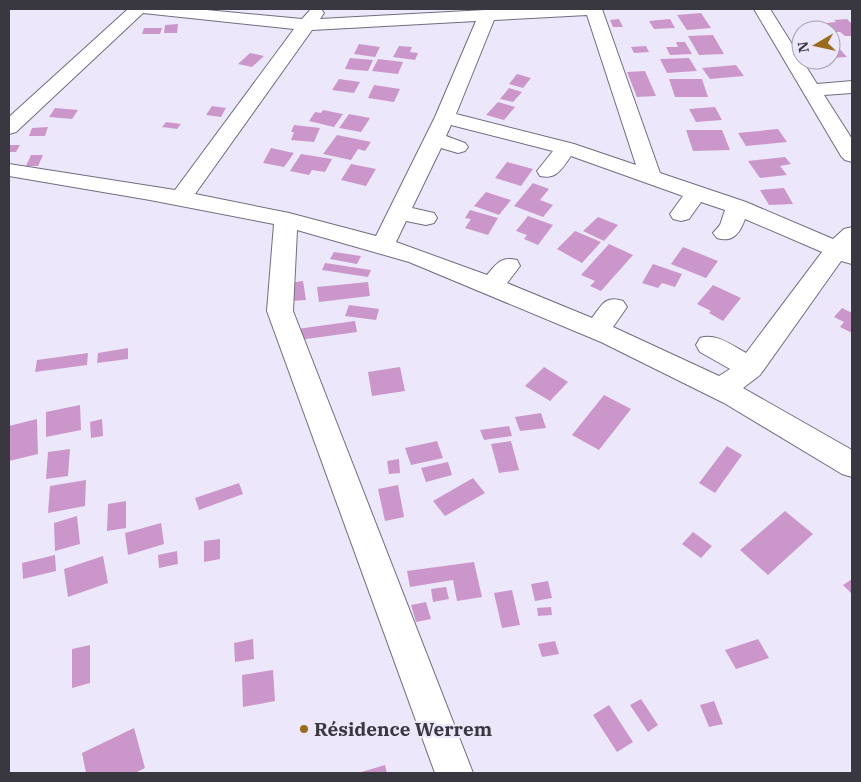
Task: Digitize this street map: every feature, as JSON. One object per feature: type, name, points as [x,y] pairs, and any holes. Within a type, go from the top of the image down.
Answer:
[{"type":"street","points":[[9,128],[138,9]]},
{"type":"street","points":[[146,9],[306,25],[594,9],[651,177]]},
{"type":"street","points":[[181,198],[318,9]]},
{"type":"street","points":[[762,9],[852,156]]},
{"type":"street","points":[[383,245],[445,117],[487,16]]},
{"type":"street","points":[[811,90],[852,87]]},
{"type":"street","points":[[445,117],[567,148],[847,246],[750,368],[723,388]]},
{"type":"street","points":[[435,139],[458,147]]},
{"type":"street","points":[[548,171],[567,148]]},
{"type":"street","points":[[9,170],[181,198],[286,220],[383,245],[598,329],[723,388],[852,465]]},
{"type":"street","points":[[414,181],[436,185]]},
{"type":"street","points":[[681,214],[696,193]]},
{"type":"street","points":[[725,233],[730,228],[738,208]]},
{"type":"street","points":[[399,212],[426,218]]},
{"type":"street","points":[[286,220],[280,311],[454,773]]},
{"type":"street","points":[[491,286],[508,266]]},
{"type":"street","points":[[598,329],[614,308]]},
{"type":"street","points":[[709,344],[750,368]]},
{"type":"building","points":[[701,13],[711,28],[687,30],[677,15]]},
{"type":"building","points":[[619,19],[623,27],[613,27],[610,20]]},
{"type":"building","points":[[670,19],[675,28],[654,29],[649,21]]},
{"type":"building","points":[[847,19],[852,24],[852,36],[845,36],[841,33],[841,20],[834,20]]},
{"type":"building","points":[[178,24],[177,33],[164,33],[165,25]]},
{"type":"building","points":[[144,28],[162,28],[160,34],[142,34]]},
{"type":"building","points":[[713,35],[724,54],[699,55],[688,36]]},
{"type":"building","points":[[676,42],[685,42],[692,54],[670,55],[666,47],[678,47]]},
{"type":"building","points":[[359,44],[380,47],[375,57],[354,54]]},
{"type":"building","points":[[399,46],[412,47],[410,52],[418,53],[415,60],[393,57]]},
{"type":"building","points":[[646,46],[649,52],[634,53],[631,47]]},
{"type":"building","points":[[841,50],[847,57],[841,57]]},
{"type":"building","points":[[250,53],[264,56],[252,67],[238,64]]},
{"type":"building","points":[[350,58],[373,60],[368,71],[345,69]]},
{"type":"building","points":[[689,58],[697,71],[667,73],[660,59]]},
{"type":"building","points":[[378,59],[403,62],[398,74],[372,71]]},
{"type":"building","points":[[736,65],[744,76],[710,79],[702,68]]},
{"type":"building","points":[[645,71],[656,96],[637,97],[627,72]]},
{"type":"building","points":[[517,74],[531,78],[523,88],[509,84]]},
{"type":"building","points":[[339,79],[360,82],[354,93],[332,90]]},
{"type":"building","points":[[669,79],[702,79],[708,97],[675,97]]},
{"type":"building","points":[[374,85],[400,89],[394,102],[368,98]]},
{"type":"building","points":[[509,88],[522,92],[513,102],[500,99]]},
{"type":"building","points":[[498,102],[515,107],[504,120],[486,115]]},
{"type":"building","points":[[212,106],[226,108],[221,117],[206,115]]},
{"type":"building","points":[[715,107],[722,120],[696,122],[689,109]]},
{"type":"building","points":[[55,108],[78,110],[72,119],[49,117]]},
{"type":"building","points":[[323,110],[343,114],[334,127],[309,121],[315,112],[321,113]]},
{"type":"building","points":[[349,114],[370,118],[361,132],[339,128]]},
{"type":"building","points":[[166,122],[181,124],[177,129],[162,127]]},
{"type":"building","points":[[294,125],[320,128],[314,142],[291,140],[294,132],[291,132]]},
{"type":"building","points":[[48,127],[45,136],[29,136],[32,128]]},
{"type":"building","points":[[778,129],[787,142],[746,146],[738,133]]},
{"type":"building","points":[[686,130],[722,130],[730,150],[693,151]]},
{"type":"building","points":[[337,135],[371,142],[365,151],[358,149],[351,160],[323,154]]},
{"type":"building","points":[[10,145],[20,145],[16,152],[9,152]]},
{"type":"building","points":[[271,148],[294,153],[284,167],[263,163]]},
{"type":"building","points":[[301,154],[332,159],[325,172],[312,170],[309,175],[290,171]]},
{"type":"building","points":[[31,155],[43,155],[38,166],[26,166]]},
{"type":"building","points":[[785,157],[791,164],[780,166],[787,175],[760,178],[748,161]]},
{"type":"building","points":[[507,162],[533,169],[521,186],[495,178]]},
{"type":"building","points":[[351,164],[376,169],[366,186],[341,180]]},
{"type":"building","points":[[533,183],[549,189],[540,200],[553,205],[543,217],[514,206]]},
{"type":"building","points":[[784,188],[793,204],[769,205],[760,190]]},
{"type":"building","points":[[486,192],[511,200],[499,215],[474,206]]},
{"type":"building","points":[[470,210],[498,218],[488,235],[465,228],[471,219],[465,218]]},
{"type":"building","points":[[528,216],[553,225],[538,245],[524,239],[527,235],[516,231]]},
{"type":"building","points":[[598,217],[618,225],[604,241],[583,231]]},
{"type":"building","points":[[575,231],[601,242],[582,263],[557,249]]},
{"type":"building","points":[[609,244],[633,255],[601,291],[590,286],[595,281],[581,275]]},
{"type":"building","points":[[683,247],[718,261],[706,278],[671,264]]},
{"type":"building","points":[[334,252],[361,256],[357,264],[330,259]]},
{"type":"building","points":[[325,263],[371,270],[368,277],[322,270]]},
{"type":"building","points":[[653,264],[682,274],[675,287],[662,283],[658,288],[642,283]]},
{"type":"building","points":[[303,281],[306,300],[291,301],[289,283]]},
{"type":"building","points":[[368,282],[370,296],[319,302],[317,287]]},
{"type":"building","points":[[713,285],[741,298],[723,321],[709,313],[711,311],[697,304]]},
{"type":"building","points":[[349,305],[379,309],[376,320],[345,316]]},
{"type":"building","points":[[842,308],[852,313],[852,333],[840,327],[844,322],[834,317]]},
{"type":"building","points":[[355,321],[357,332],[299,340],[297,329]]},
{"type":"building","points":[[128,348],[128,359],[97,363],[98,353]]},
{"type":"building","points":[[88,353],[87,365],[35,372],[37,360]]},
{"type":"building","points":[[400,367],[405,391],[372,396],[368,372]]},
{"type":"building","points":[[544,367],[568,382],[550,401],[525,386]]},
{"type":"building","points":[[604,395],[631,409],[599,450],[572,435]]},
{"type":"building","points":[[80,405],[81,430],[46,437],[46,412]]},
{"type":"building","points":[[541,413],[546,428],[520,431],[515,417]]},
{"type":"building","points":[[37,419],[38,454],[9,461],[9,426]]},
{"type":"building","points":[[102,419],[103,436],[91,438],[90,422]]},
{"type":"building","points":[[509,426],[512,436],[484,440],[480,430]]},
{"type":"building","points":[[437,441],[443,458],[411,465],[405,448]]},
{"type":"building","points":[[511,441],[519,470],[499,473],[491,444]]},
{"type":"building","points":[[727,446],[742,455],[715,493],[699,483]]},
{"type":"building","points":[[70,449],[68,476],[46,479],[48,452]]},
{"type":"building","points":[[399,459],[400,473],[389,474],[387,461]]},
{"type":"building","points":[[448,462],[452,475],[426,482],[421,468]]},
{"type":"building","points":[[473,478],[485,493],[445,516],[433,501]]},
{"type":"building","points":[[86,480],[85,506],[48,513],[50,486]]},
{"type":"building","points":[[239,483],[243,494],[199,510],[195,498]]},
{"type":"building","points":[[398,485],[404,517],[385,521],[378,489]]},
{"type":"building","points":[[126,501],[126,528],[107,531],[108,504]]},
{"type":"building","points":[[785,511],[813,534],[768,575],[740,550]]},
{"type":"building","points":[[77,516],[80,544],[55,551],[54,523]]},
{"type":"building","points":[[161,523],[164,544],[128,555],[125,533]]},
{"type":"building","points":[[693,532],[712,546],[701,558],[682,544]]},
{"type":"building","points":[[220,539],[220,559],[204,562],[204,541]]},
{"type":"building","points":[[177,551],[178,564],[159,568],[158,555]]},
{"type":"building","points":[[55,555],[56,571],[23,579],[22,563]]},
{"type":"building","points":[[103,556],[108,583],[68,597],[64,569]]},
{"type":"building","points":[[474,562],[482,597],[457,601],[453,580],[410,587],[407,571]]},
{"type":"building","points":[[852,579],[852,594],[843,585]]},
{"type":"building","points":[[548,581],[552,598],[535,601],[531,584]]},
{"type":"building","points":[[446,587],[449,599],[433,602],[431,589]]},
{"type":"building","points":[[512,590],[520,625],[502,628],[494,593]]},
{"type":"building","points":[[426,602],[431,619],[416,622],[411,605]]},
{"type":"building","points":[[551,607],[552,615],[538,616],[537,608]]},
{"type":"building","points":[[253,639],[254,659],[235,662],[234,643]]},
{"type":"building","points":[[758,639],[769,658],[736,669],[725,650]]},
{"type":"building","points":[[555,641],[559,654],[542,657],[538,644]]},
{"type":"building","points":[[90,645],[90,683],[72,688],[72,649]]},
{"type":"building","points":[[273,670],[275,701],[243,707],[242,675]]},
{"type":"building","points":[[641,699],[658,725],[648,732],[630,705]]},
{"type":"building","points":[[714,701],[723,724],[709,727],[700,705]]},
{"type":"building","points":[[609,705],[633,742],[617,752],[593,715]]},
{"type":"building","points":[[134,728],[145,768],[135,773],[86,773],[82,753]]},
{"type":"building","points":[[385,765],[387,773],[358,773]]},
{"type":"place","name":"Résidence Werrem","points":[[304,729]]}]
